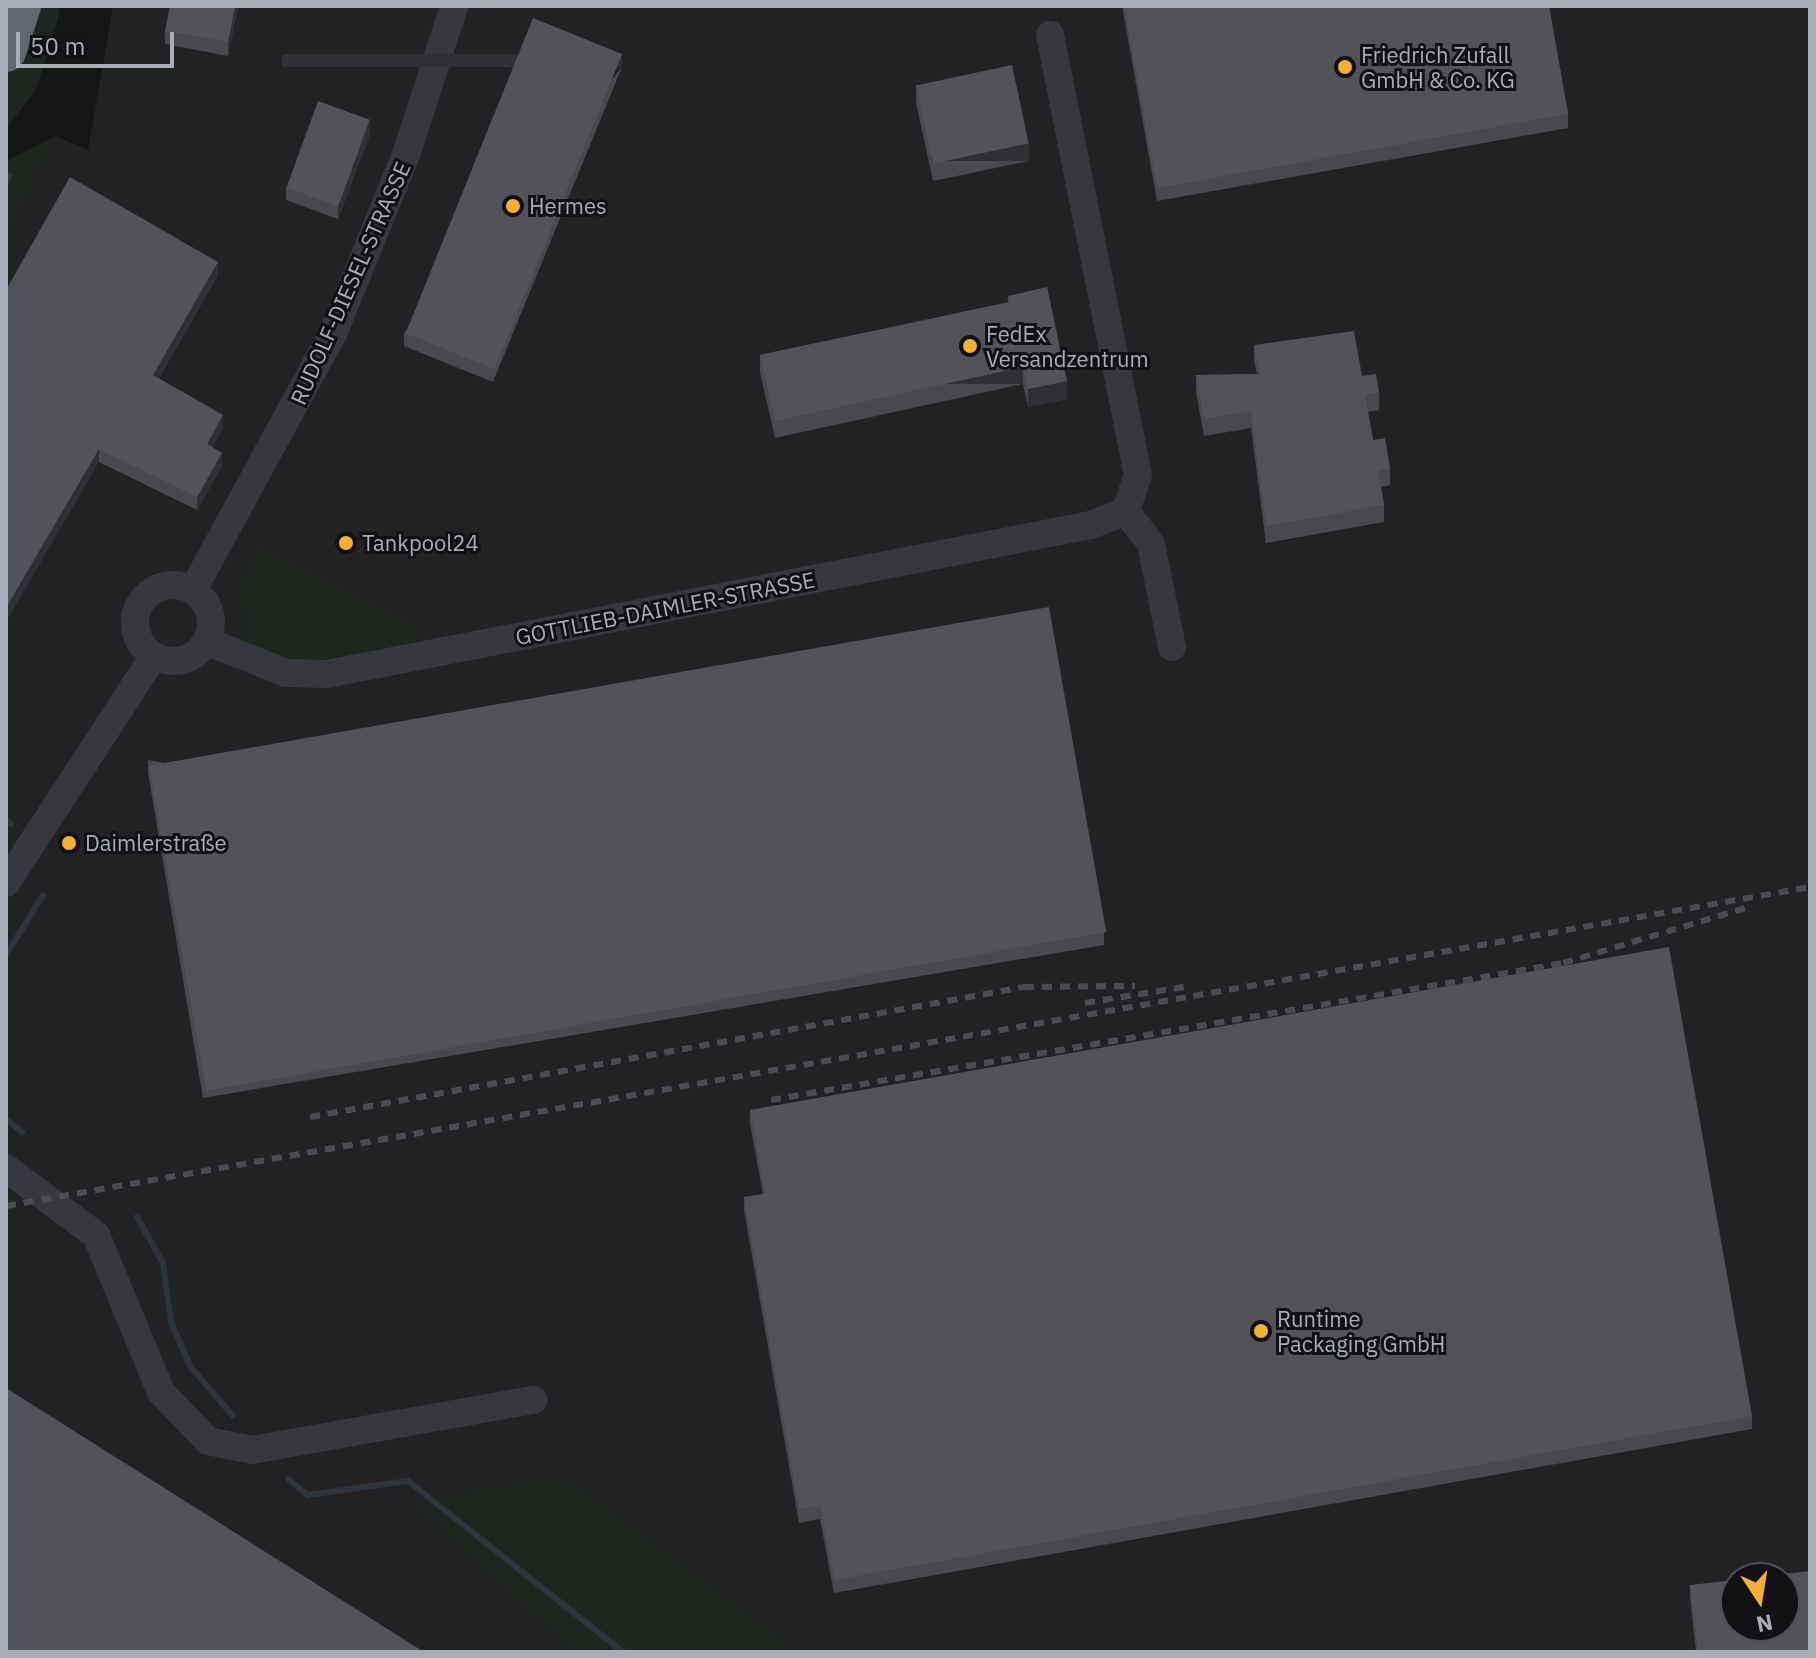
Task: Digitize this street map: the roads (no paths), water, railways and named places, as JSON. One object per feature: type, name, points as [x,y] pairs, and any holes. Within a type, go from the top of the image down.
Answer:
[{"type":"highway","points":[[6,52],[21,6]]},
{"type":"street","name":"RUDOLF-DIESEL-STRASSE","points":[[193,590],[334,331],[406,155],[454,6]]},
{"type":"street","points":[[1050,35],[1138,475],[1126,511],[1151,544],[1172,647]]},
{"type":"street","name":"GOTTLIEB-DAIMLER-STRASSE","points":[[206,641],[286,673],[327,674],[1077,528],[1126,511]]},
{"type":"street","points":[[158,588],[193,590],[210,613],[206,641],[183,659],[154,656],[135,627],[140,603],[158,588]]},
{"type":"street","points":[[6,883],[154,656]]},
{"type":"street","points":[[6,1168],[96,1235],[161,1392],[208,1441],[252,1450],[534,1400]]},
{"type":"waterway","points":[[6,183],[9,176]]},
{"type":"waterway","points":[[6,820],[11,824]]},
{"type":"waterway","points":[[6,955],[43,895]]},
{"type":"waterway","points":[[6,1119],[22,1132]]},
{"type":"waterway","points":[[137,1217],[163,1263],[171,1322],[190,1366],[232,1415]]},
{"type":"waterway","points":[[288,1479],[308,1495],[408,1481],[623,1652]]},
{"type":"railway","points":[[6,1206],[1810,887]]},
{"type":"railway","points":[[771,1100],[1563,963],[1745,908]]},
{"type":"railway","points":[[310,1117],[1024,987],[1135,986]]},
{"type":"railway","points":[[1085,1003],[1184,987]]},
{"type":"place","name":"Friedrich Zufall GmbH & Co. KG","points":[[1345,67]]},
{"type":"place","name":"Hermes","points":[[513,206]]},
{"type":"place","name":"FedEx Versandzentrum","points":[[970,346]]},
{"type":"place","name":"Tankpool24","points":[[346,543]]},
{"type":"place","name":"Daimlerstraße","points":[[69,843]]},
{"type":"place","name":"Runtime Packaging GmbH","points":[[1261,1331]]}]
